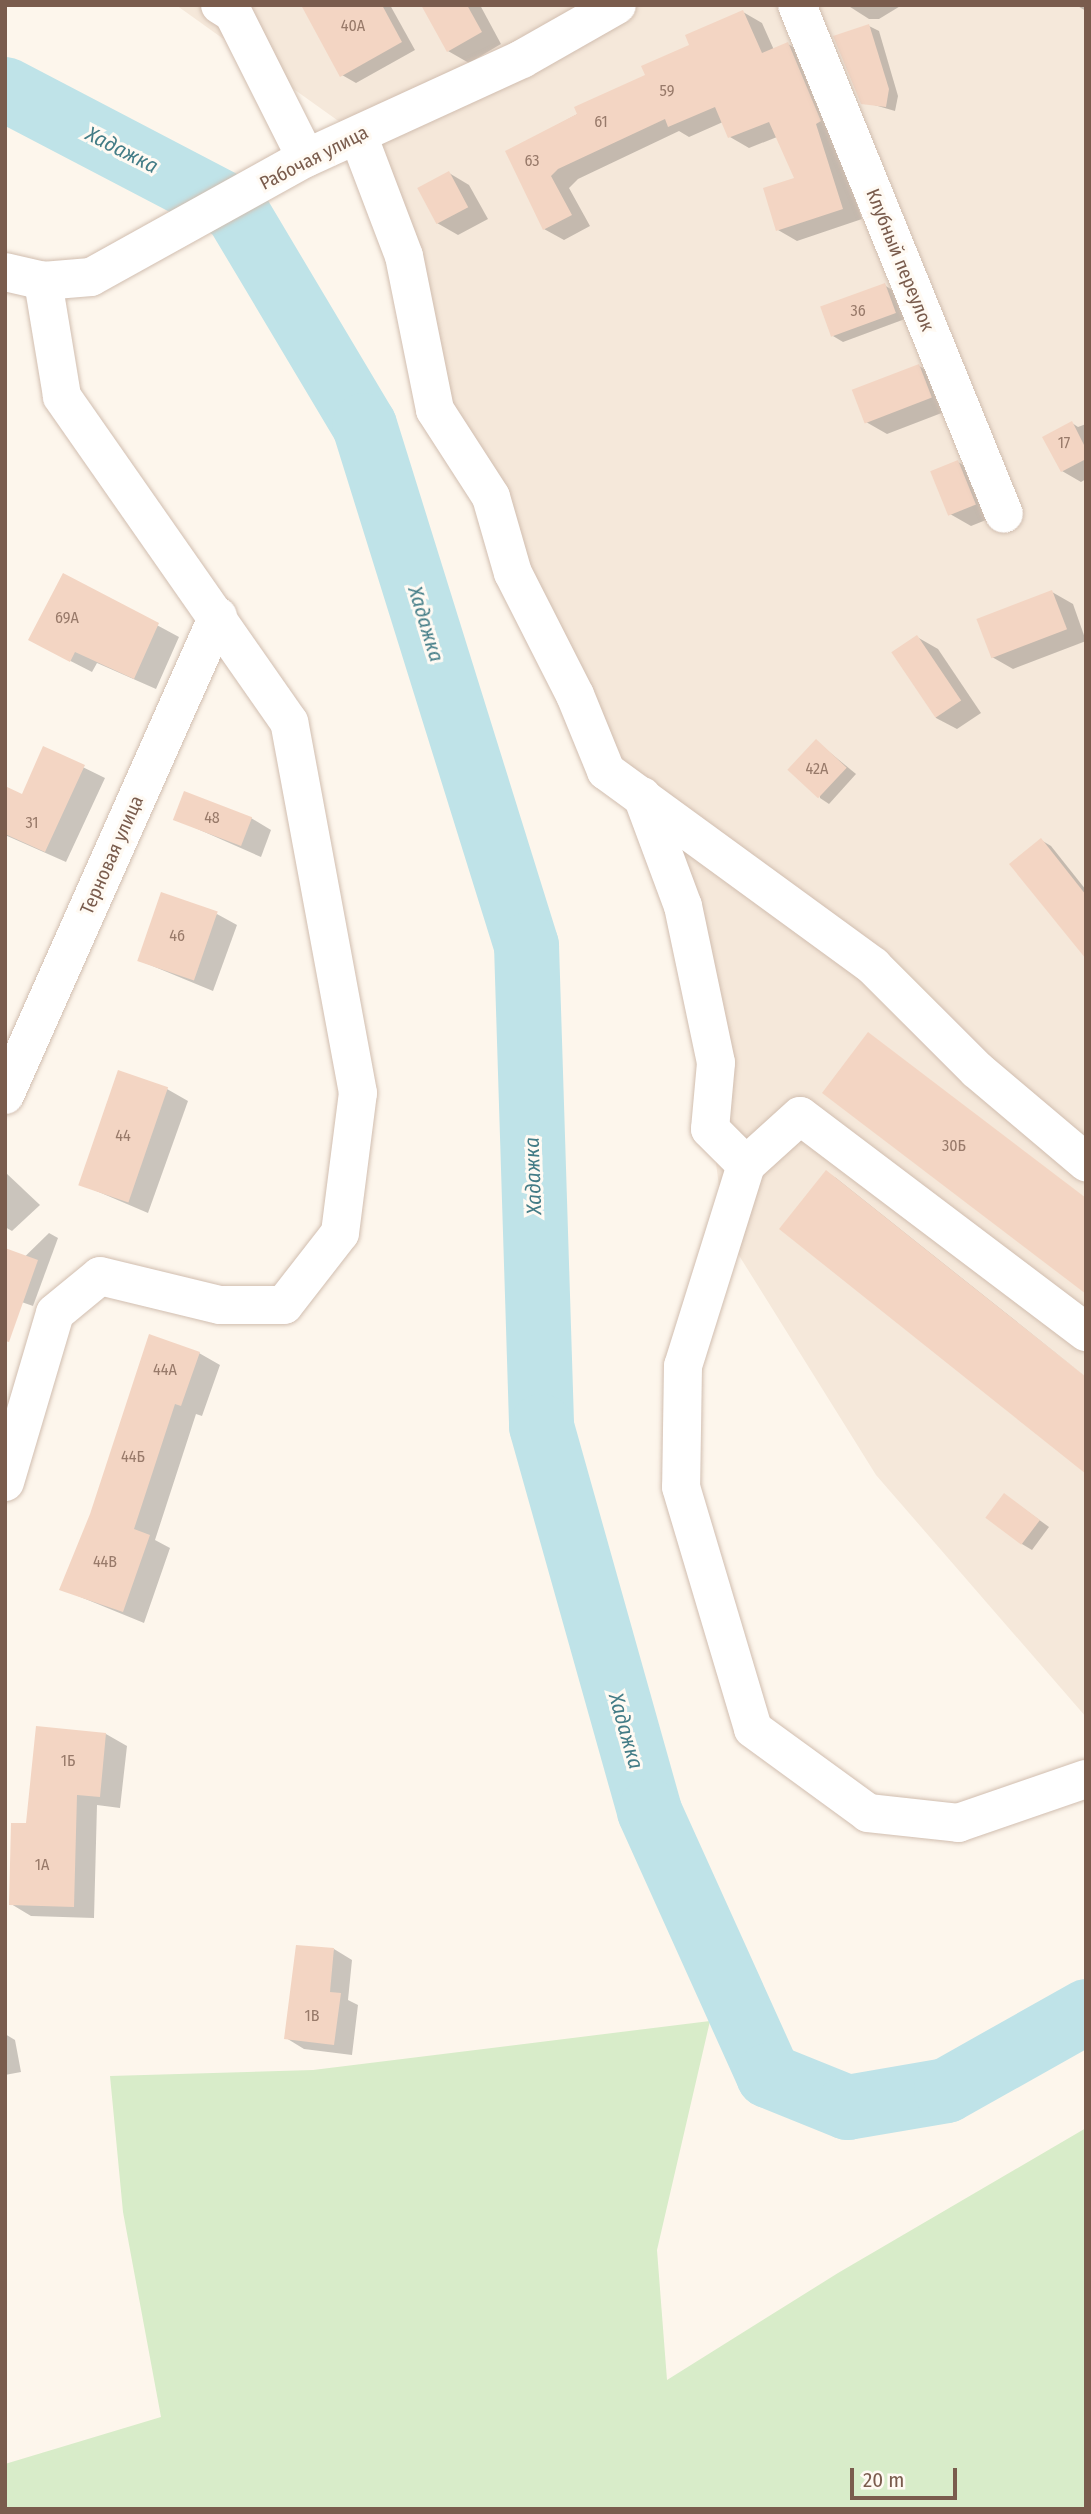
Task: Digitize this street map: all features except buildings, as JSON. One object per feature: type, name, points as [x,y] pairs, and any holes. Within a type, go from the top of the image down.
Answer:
[{"type":"street","points":[[220,5],[233,13],[306,158]]},
{"type":"street","name":"Рабочая улица","points":[[5,272],[43,281],[91,277],[306,158],[522,59],[617,5]]},
{"type":"street","name":"Клубный переулок","points":[[797,5],[1004,514]]},
{"type":"street","points":[[358,135],[404,256],[435,410],[491,497],[513,573],[575,695],[606,771],[873,966],[977,1070],[1086,1162]]},
{"type":"street","points":[[5,1482],[55,1313],[100,1276],[220,1305],[284,1305],[340,1233],[358,1093],[289,722],[218,616],[62,396],[43,281]]},
{"type":"street","name":"Терновая улица","points":[[5,1095],[218,616]]},
{"type":"street","points":[[642,796],[682,906],[716,1063],[710,1129],[746,1165]]},
{"type":"street","points":[[1086,1332],[800,1116],[746,1165],[683,1366],[681,1487],[753,1729],[868,1813],[958,1823],[1086,1779]]},
{"type":"shaded area","points":[[176,5],[1086,5],[1086,1717],[876,1475],[725,1233],[683,906],[513,573],[358,135]]},
{"type":"green space","points":[[710,2021],[657,2250],[667,2380],[838,2273],[1086,2128],[1086,2509],[5,2509],[5,2464],[161,2417],[123,2212],[110,2076],[313,2070]]},
{"type":"waterway","name":"Хадажка","points":[[5,89],[235,209],[364,425],[526,945],[541,1426],[649,1811],[768,2075],[847,2107],[946,2090],[1086,2011]]}]
